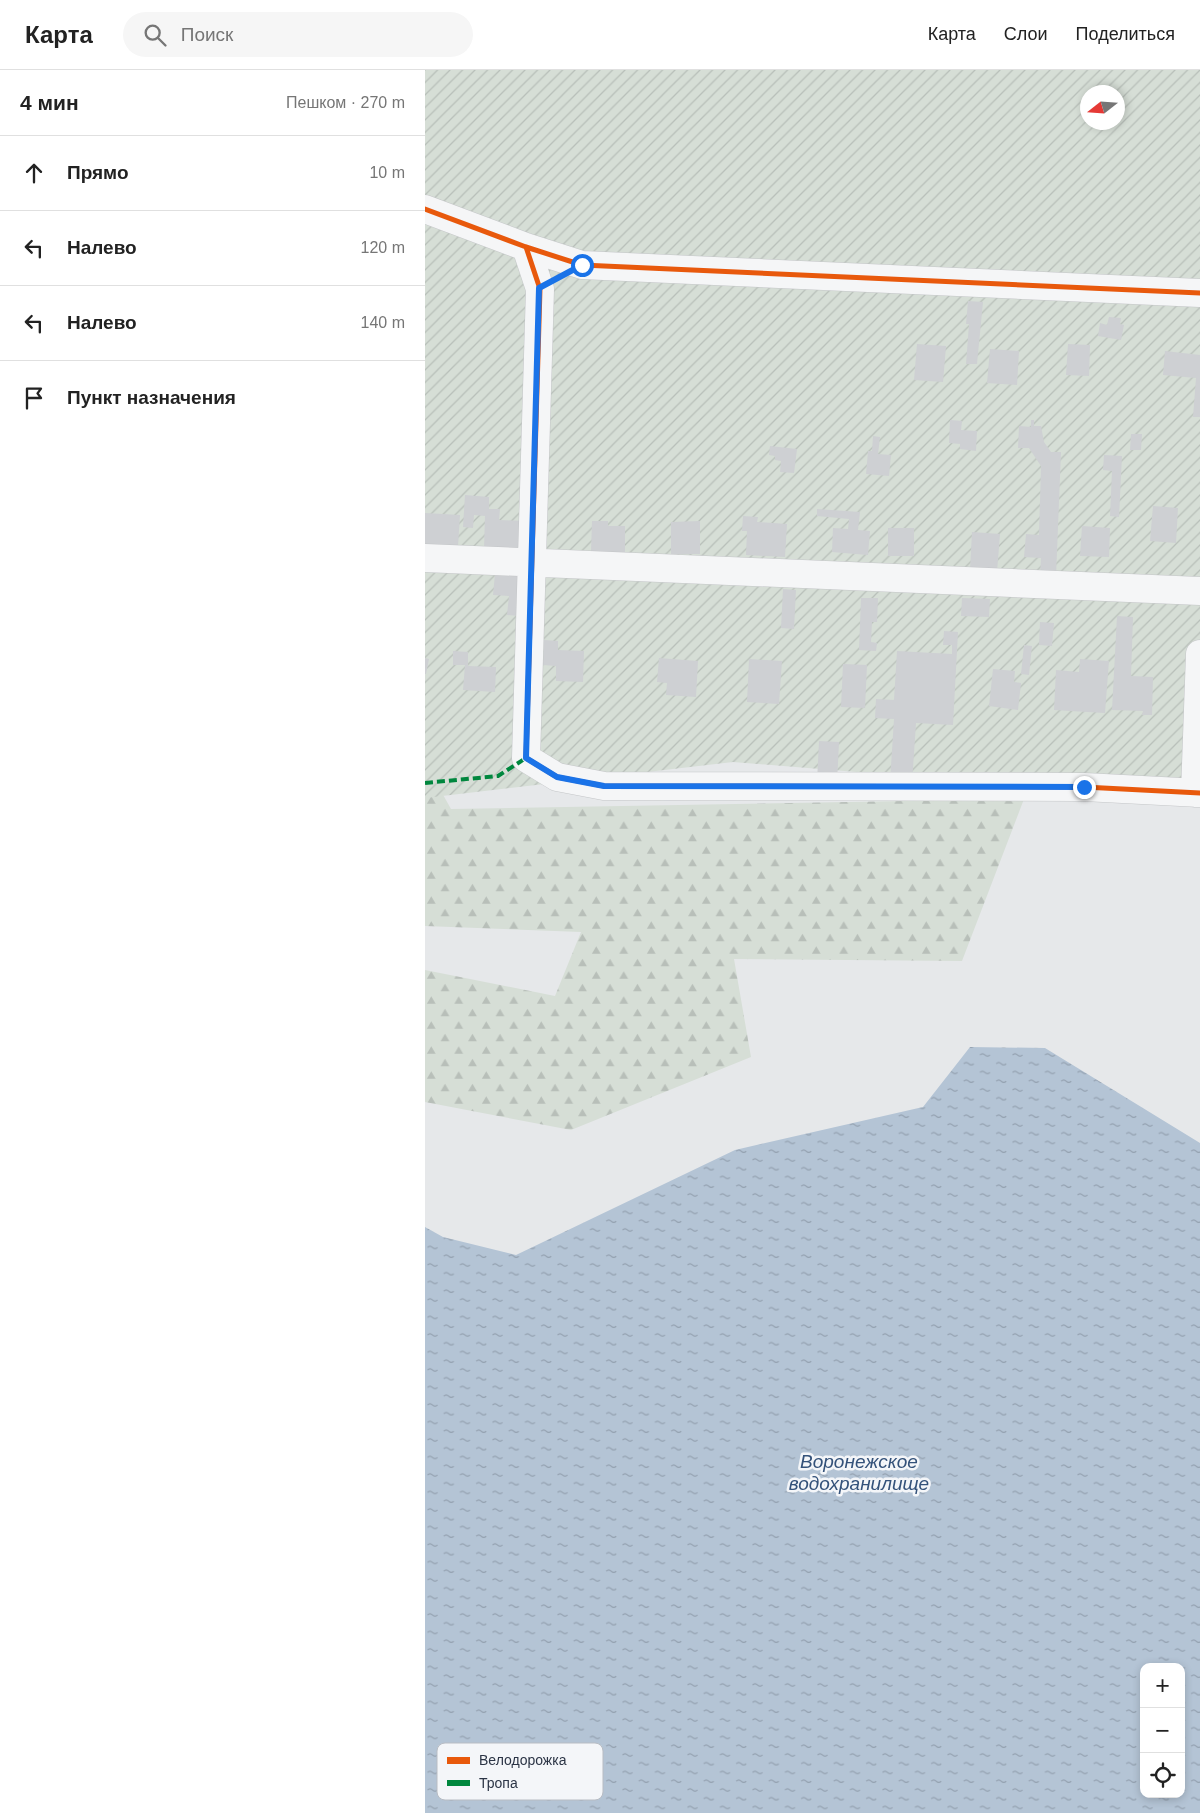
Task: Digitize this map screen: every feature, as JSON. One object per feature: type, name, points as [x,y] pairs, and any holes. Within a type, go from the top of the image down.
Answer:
[{"type":"street","points":[[425,210],[526,247],[582,265],[1200,293]]},
{"type":"street","points":[[526,247],[539,288],[526,758],[557,777],[604,786],[1084,787],[1198,793],[1200,654]]},
{"type":"street","points":[[539,288],[582,265]]},
{"type":"street","points":[[425,558],[1200,591]]},
{"type":"green space","points":[[425,70],[1200,70],[1200,800],[733,762],[425,798]]},
{"type":"green space","points":[[425,766],[427,766],[451,809],[1024,799],[962,961],[734,959],[751,1057],[571,1130],[425,1102],[425,970],[555,996],[581,932],[425,926]]},
{"type":"water","name":"Воронежское водохранилище","points":[[970,1047],[1045,1048],[1200,1143],[1200,1813],[425,1813],[425,1227],[443,1237],[516,1255],[735,1150],[923,1107]]},
{"type":"building","points":[[968,301],[983,302],[977,364],[966,364],[969,324],[966,324]]},
{"type":"building","points":[[1109,317],[1121,318],[1120,324],[1124,325],[1121,340],[1098,336],[1100,323],[1107,325]]},
{"type":"building","points":[[917,344],[946,346],[943,382],[914,380]]},
{"type":"building","points":[[1068,344],[1090,345],[1089,376],[1066,375]]},
{"type":"building","points":[[990,349],[1019,351],[1017,385],[987,383]]},
{"type":"building","points":[[1165,351],[1200,355],[1200,417],[1193,417],[1196,378],[1163,375]]},
{"type":"building","points":[[950,420],[962,421],[961,430],[977,431],[976,451],[960,449],[960,444],[949,443]]},
{"type":"building","points":[[1031,420],[1034,420],[1034,426],[1041,426],[1044,442],[1051,452],[1061,452],[1056,577],[1040,576],[1041,558],[1024,557],[1026,534],[1039,535],[1041,466],[1029,448],[1018,448],[1019,426],[1031,427]]},
{"type":"building","points":[[1131,434],[1142,434],[1141,450],[1130,450]]},
{"type":"building","points":[[873,436],[880,437],[878,454],[891,455],[889,476],[866,474],[868,451],[872,451]]},
{"type":"building","points":[[770,446],[797,449],[794,473],[780,472],[781,461],[775,460],[775,456],[769,455]]},
{"type":"building","points":[[1104,455],[1122,456],[1119,517],[1110,516],[1112,471],[1103,470]]},
{"type":"building","points":[[465,495],[489,497],[489,509],[500,509],[499,520],[524,521],[523,551],[484,549],[485,516],[474,515],[473,528],[463,527]]},
{"type":"building","points":[[1153,506],[1178,508],[1176,543],[1150,541]]},
{"type":"building","points":[[817,509],[860,512],[858,530],[870,531],[868,555],[832,552],[833,528],[848,529],[849,519],[817,516]]},
{"type":"building","points":[[425,513],[460,515],[458,546],[425,544]]},
{"type":"building","points":[[743,516],[758,517],[757,522],[787,524],[785,557],[746,555],[747,531],[742,531]]},
{"type":"building","points":[[592,521],[608,521],[608,526],[625,526],[625,553],[591,552]]},
{"type":"building","points":[[700,521],[700,554],[671,554],[671,522]]},
{"type":"building","points":[[1082,526],[1110,528],[1109,557],[1080,556]]},
{"type":"building","points":[[888,528],[914,528],[914,556],[888,556]]},
{"type":"building","points":[[972,532],[1000,534],[997,572],[970,570]]},
{"type":"building","points":[[495,574],[522,576],[519,616],[507,615],[509,596],[493,595]]},
{"type":"building","points":[[783,589],[796,590],[794,629],[781,628]]},
{"type":"building","points":[[861,598],[878,598],[877,622],[872,622],[871,642],[877,643],[876,651],[859,650]]},
{"type":"building","points":[[962,598],[990,599],[989,617],[961,616]]},
{"type":"building","points":[[1117,616],[1133,617],[1131,676],[1153,677],[1152,715],[1142,715],[1143,711],[1112,710]]},
{"type":"building","points":[[1040,622],[1054,623],[1052,646],[1039,645]]},
{"type":"building","points":[[944,631],[958,632],[953,725],[916,723],[912,783],[890,782],[894,719],[875,718],[876,699],[894,700],[897,651],[952,654],[952,645],[943,645]]},
{"type":"building","points":[[544,640],[558,641],[558,650],[584,651],[583,682],[556,681],[556,666],[543,665]]},
{"type":"building","points":[[1024,645],[1032,646],[1029,675],[1021,674]]},
{"type":"building","points":[[453,651],[468,652],[468,666],[496,667],[495,692],[463,690],[465,665],[453,665]]},
{"type":"building","points":[[425,658],[429,659],[426,674],[425,674]]},
{"type":"building","points":[[659,658],[698,661],[696,697],[666,695],[667,683],[657,682]]},
{"type":"building","points":[[749,659],[782,661],[779,704],[747,702]]},
{"type":"building","points":[[1080,659],[1109,661],[1105,713],[1054,710],[1056,670],[1079,672]]},
{"type":"building","points":[[843,664],[867,665],[865,708],[841,707]]},
{"type":"building","points":[[993,669],[1015,671],[1014,682],[1021,683],[1018,710],[989,706]]},
{"type":"building","points":[[819,741],[839,742],[837,783],[817,782]]},
{"type":"marked path","points":[[425,783],[498,776],[526,758]]},
{"type":"cycle path","points":[[425,209],[526,247],[582,265],[1200,293]]},
{"type":"cycle path","points":[[526,247],[540,289],[526,758],[557,777],[604,786],[1084,787],[1200,793]]},
{"type":"route","points":[[582,265],[539,288],[526,758],[557,777],[604,786],[1084,787]]}]
